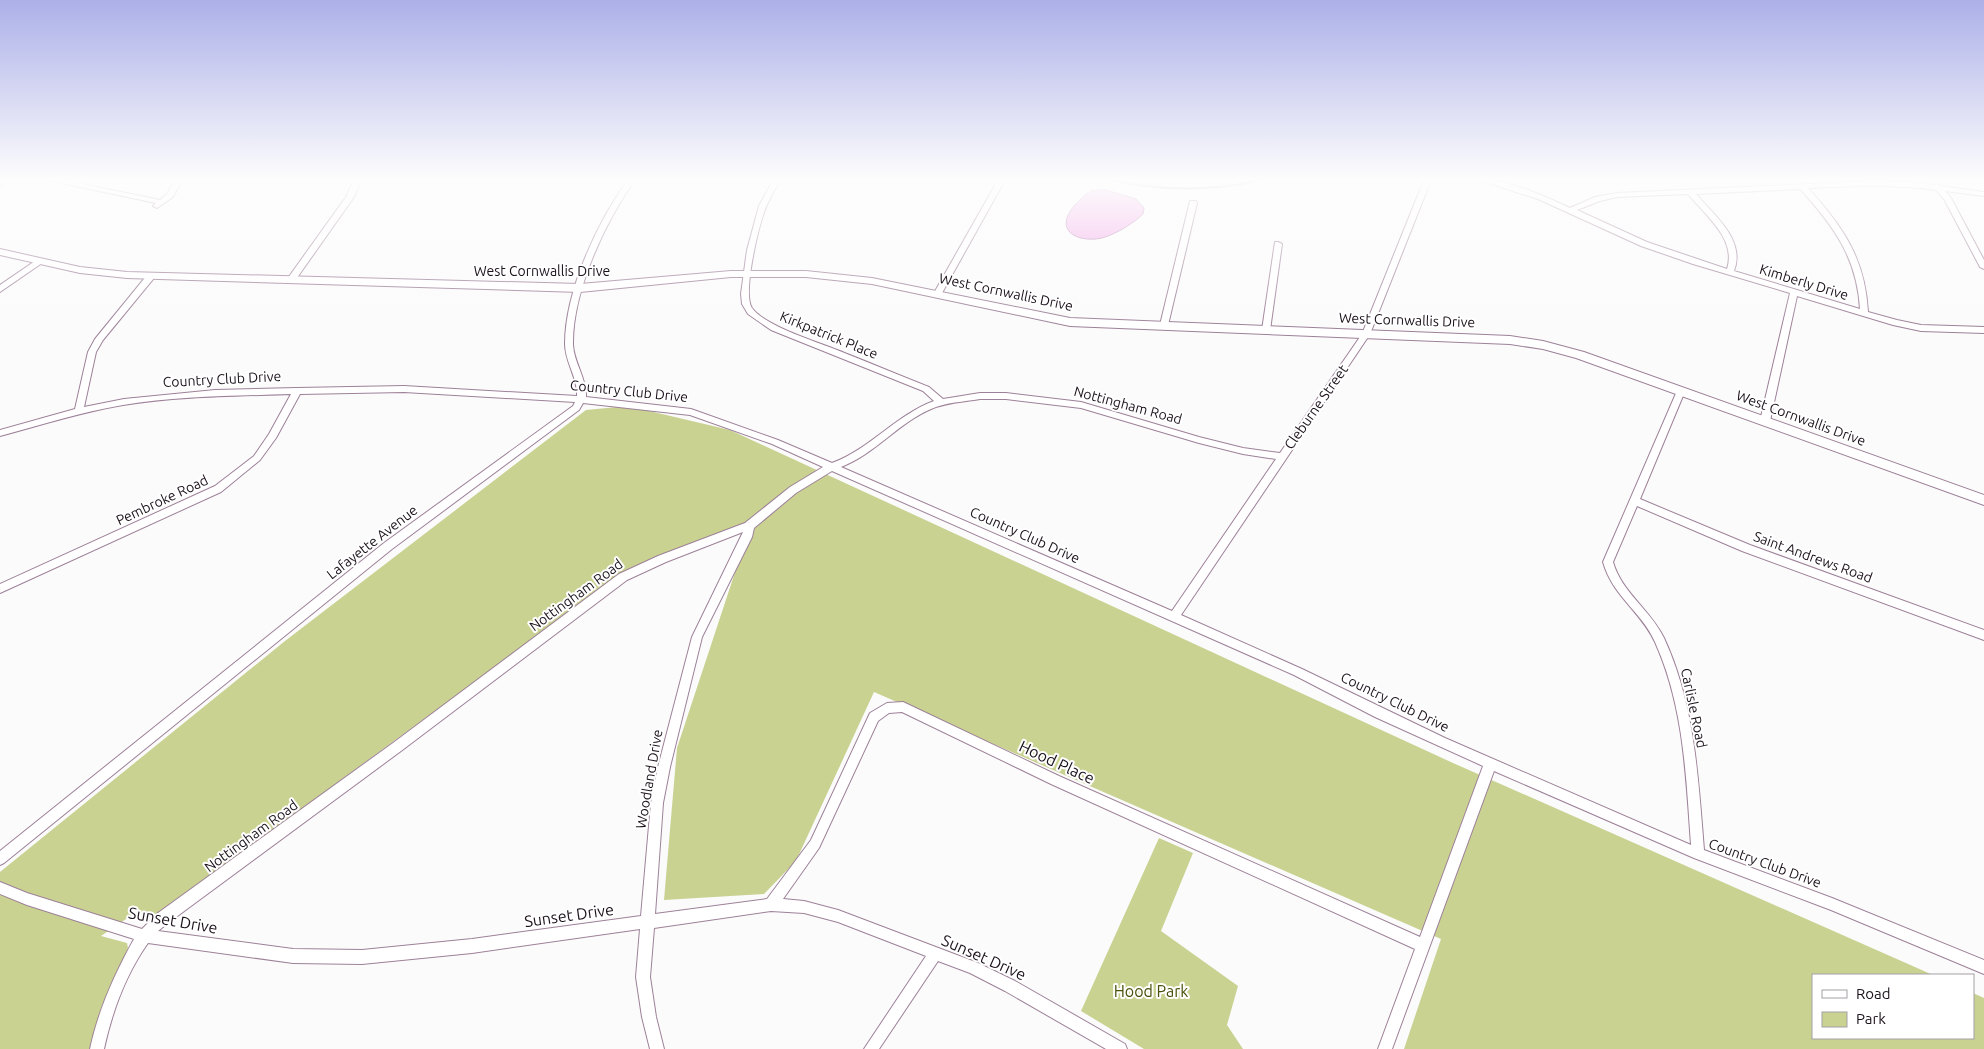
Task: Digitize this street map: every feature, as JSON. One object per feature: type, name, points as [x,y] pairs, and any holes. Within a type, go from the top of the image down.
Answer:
[{"type":"street","points":[[291,280],[327,229]]},
{"type":"street","points":[[580,400],[582,394],[569,347],[570,325],[580,288],[601,229]]},
{"type":"street","name":"Kirkpatrick Place","points":[[755,229],[747,274],[746,304],[761,321],[926,389],[941,402]]},
{"type":"street","points":[[938,294],[975,229]]},
{"type":"street","points":[[1164,326],[1187,229]]},
{"type":"street","name":"Cleburne Street","points":[[1174,617],[1366,334],[1408,229]]},
{"type":"street","name":"Kimberly Drive","points":[[1612,229],[1644,244],[1864,313],[1921,328],[1984,330]]},
{"type":"street","points":[[1720,229],[1734,250],[1734,263],[1730,272]]},
{"type":"street","points":[[1839,229],[1852,254],[1861,286],[1864,313]]},
{"type":"street","points":[[1964,229],[1984,267]]},
{"type":"street","points":[[1266,330],[1278,244]]},
{"type":"street","name":"West Cornwallis Drive","points":[[0,252],[94,272],[151,276],[580,288],[747,274],[836,276],[938,294],[1056,320],[1497,339],[1543,345],[1580,354],[1984,500]]},
{"type":"street","points":[[0,289],[41,261]]},
{"type":"street","points":[[80,411],[92,352],[99,339],[151,276]]},
{"type":"street","points":[[1764,421],[1794,292]]},
{"type":"street","name":"Country Club Drive","points":[[0,433],[80,411],[124,402],[180,395],[297,391],[404,389],[646,405],[691,412],[749,432],[1174,617],[1298,672],[1379,713],[1490,764],[1698,854],[1840,907],[1984,967]]},
{"type":"street","name":"Pembroke Road","points":[[0,589],[218,489],[258,458],[273,436],[297,391]]},
{"type":"street","name":"Carlisle Road","points":[[1681,391],[1608,562],[1611,574],[1658,636],[1671,670],[1681,707],[1691,771],[1698,854]]},
{"type":"street","name":"Nottingham Road","points":[[97,1049],[116,992],[145,936],[163,918],[397,748],[623,577],[662,559],[749,526],[794,490],[831,467],[852,459],[909,417],[926,407],[941,402],[980,396],[1006,396],[1082,405],[1199,440],[1243,451],[1282,457]]},
{"type":"street","name":"Lafayette Avenue","points":[[0,859],[388,546],[564,418],[576,408],[580,400]]},
{"type":"street","name":"Saint Andrews Road","points":[[1634,501],[1746,548],[1984,634]]},
{"type":"street","name":"Woodland Drive","points":[[657,1049],[649,1018],[643,977],[657,803],[688,668],[708,612],[746,537],[749,526]]},
{"type":"street","name":"Hood Place","points":[[771,905],[815,844],[874,717],[887,708],[903,707],[1055,780],[1424,946]]},
{"type":"street","points":[[1385,1049],[1490,764]]},
{"type":"street","name":"Sunset Drive","points":[[0,888],[27,899],[145,936],[293,956],[362,957],[472,946],[771,905],[804,907],[838,916],[973,968],[1010,986],[1120,1049]]},
{"type":"street","points":[[870,1049],[934,954]]},
{"type":"green space","points":[[628,406],[730,430],[1453,763],[1931,974],[1812,974],[1812,1039],[1974,1039],[1974,993],[1984,998],[1984,1049],[1404,1049],[1441,939],[874,692],[796,861],[764,894],[664,900],[677,748],[748,533],[708,537],[624,572],[149,921],[129,917],[101,936],[127,943],[128,948],[90,1049],[0,1049],[0,872],[285,641],[586,410]]},
{"type":"green space","name":"Hood Park","points":[[1159,838],[1193,853],[1161,931],[1238,986],[1227,1025],[1243,1049],[1144,1049],[1081,1011]]},
{"type":"shaded area","points":[[1123,229],[1096,239],[1079,237],[1068,230]]}]
